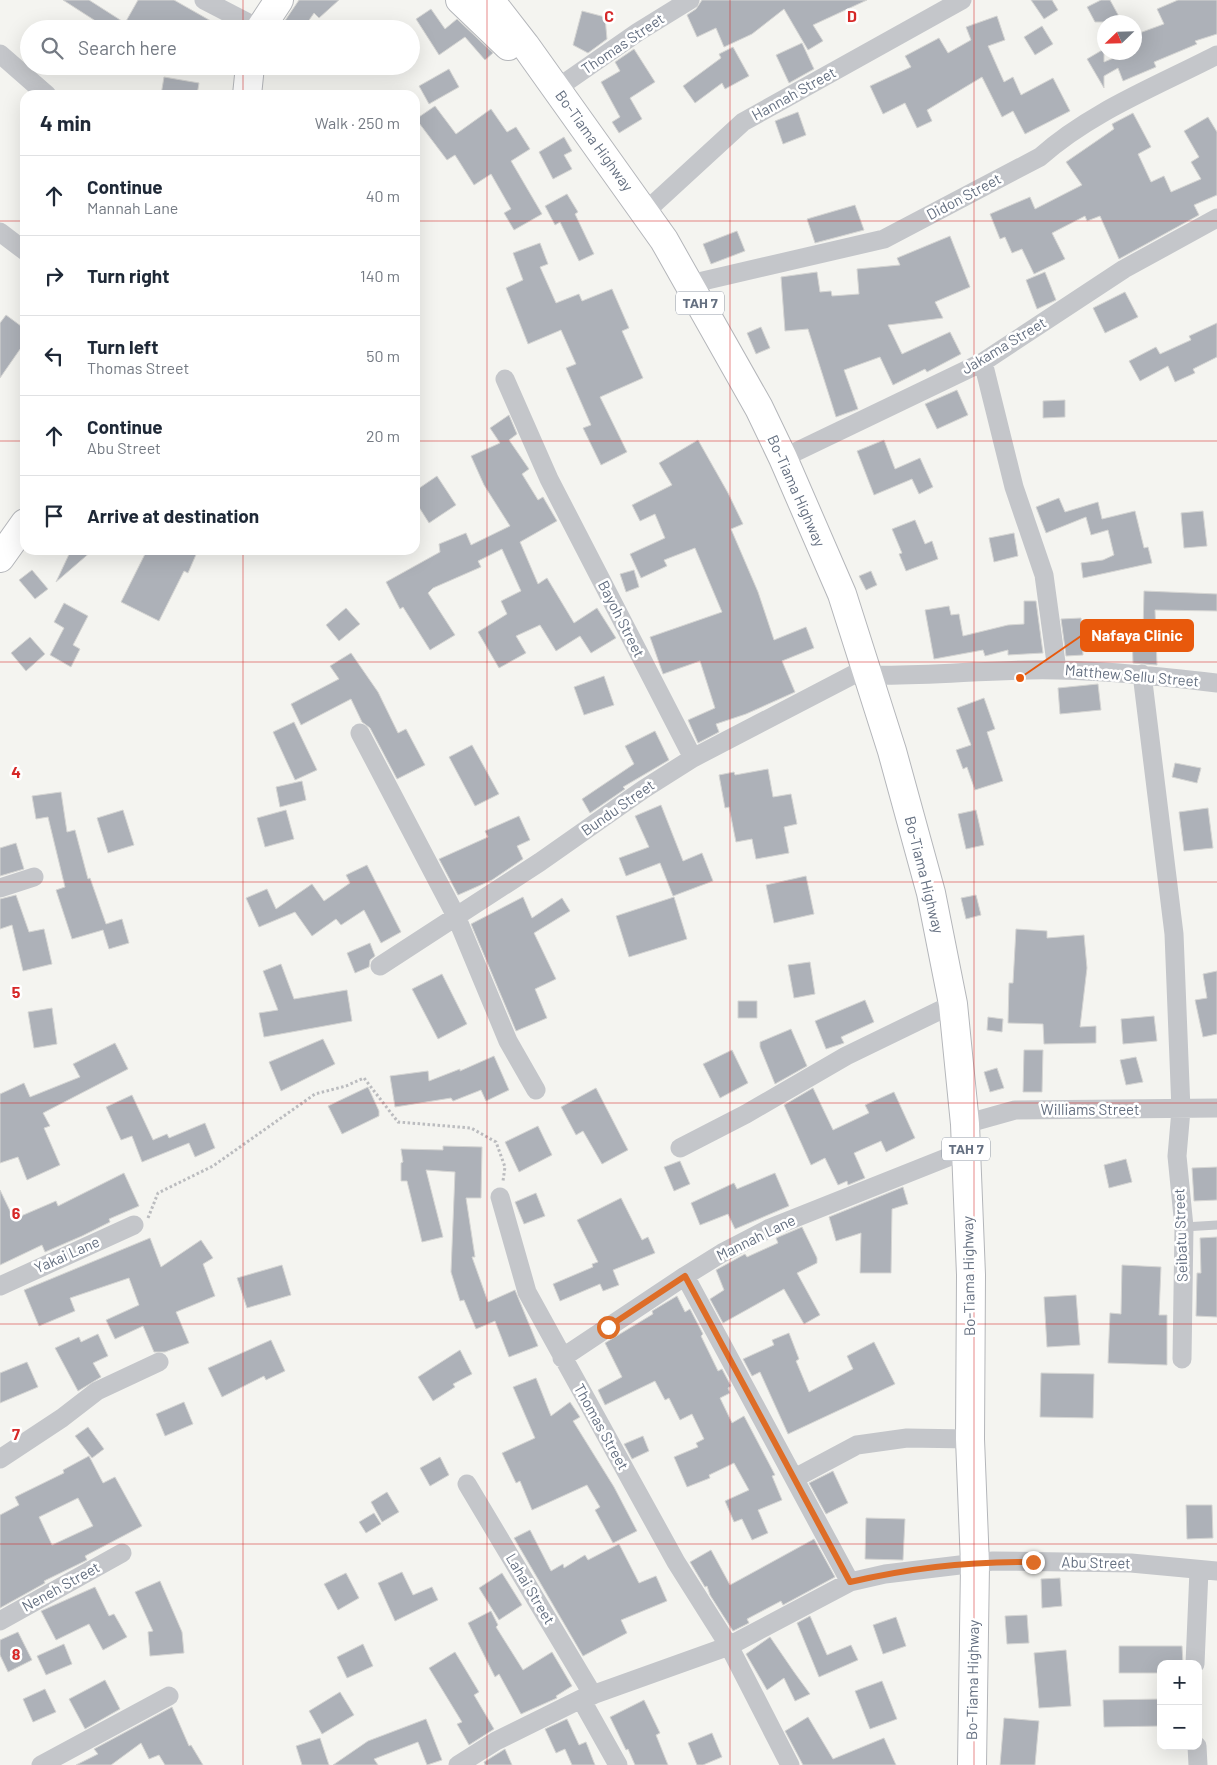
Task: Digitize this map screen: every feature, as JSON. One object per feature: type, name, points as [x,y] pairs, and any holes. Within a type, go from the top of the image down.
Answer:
[{"type":"main road","points":[[267,19],[290,0]]},
{"type":"main road","name":"Bo-Tiama Highway","points":[[460,0],[512,50],[550,81]]},
{"type":"main road","name":"Bo-Tiama Highway","points":[[490,0],[645,212],[690,284],[754,400],[783,458],[842,594],[892,751],[931,893],[953,1004],[966,1137],[971,1275],[970,1439],[975,1565],[972,1765]]},
{"type":"main road","points":[[248,90],[249,75]]},
{"type":"main road","points":[[0,558],[20,530]]},
{"type":"street","points":[[204,0],[267,19]]},
{"type":"street","name":"Thomas Street","points":[[550,81],[638,32],[690,0]]},
{"type":"street","name":"Hannah Street","points":[[645,212],[743,122],[962,0]]},
{"type":"street","points":[[0,54],[20,71]]},
{"type":"street","name":"Didon Street","points":[[690,284],[884,239],[1040,158],[1058,141],[1103,114],[1217,55]]},
{"type":"street","points":[[24,75],[41,90]]},
{"type":"street","name":"Jakama Street","points":[[783,458],[983,362],[1124,269],[1217,218]]},
{"type":"street","points":[[0,232],[20,247]]},
{"type":"street","points":[[983,362],[1014,487],[1044,575],[1057,670]]},
{"type":"street","name":"Bayoh Street","points":[[505,379],[549,479],[693,758]]},
{"type":"street","name":"Matthew Sellu Street","points":[[867,672],[908,676],[954,672],[1057,670],[1142,674],[1217,683]]},
{"type":"street","name":"Bundu Street","points":[[380,966],[540,862],[644,789],[693,758],[867,672]]},
{"type":"street","name":"Seibatu Street","points":[[1142,674],[1174,934],[1181,1110],[1177,1156],[1184,1227],[1182,1360]]},
{"type":"street","points":[[360,733],[456,916],[508,1041],[536,1090]]},
{"type":"street","points":[[0,888],[34,877]]},
{"type":"street","points":[[680,1148],[746,1114],[846,1056],[953,1004]]},
{"type":"street","name":"Williams Street","points":[[966,1137],[1015,1110],[1181,1110],[1217,1108]]},
{"type":"street","name":"Mannah Lane","points":[[562,1358],[685,1276],[770,1228],[966,1137]]},
{"type":"street","name":"Thomas Street","points":[[500,1197],[527,1292],[676,1562],[729,1646],[790,1765]]},
{"type":"street","name":"Yakai Lane","points":[[0,1286],[134,1225]]},
{"type":"street","points":[[685,1276],[850,1582]]},
{"type":"street","points":[[0,1459],[62,1418],[97,1391],[159,1362]]},
{"type":"street","points":[[795,1478],[857,1445],[907,1438],[970,1439]]},
{"type":"street","name":"Lahai Street","points":[[467,1484],[587,1697],[618,1765]]},
{"type":"street","name":"Neneh Street","points":[[0,1621],[122,1553]]},
{"type":"street","name":"Abu Street","points":[[975,1565],[993,1561],[1132,1564],[1208,1570]]},
{"type":"street","points":[[458,1765],[496,1741],[587,1697],[729,1646],[850,1582],[885,1574],[975,1565]]},
{"type":"street","points":[[1196,1660],[1208,1570]]},
{"type":"street","points":[[41,1765],[169,1696]]},
{"type":"street","points":[[1197,1750],[1198,1765]]},
{"type":"lane","points":[[1184,1227],[1217,1225]]},
{"type":"path","points":[[134,1225],[149,1217],[158,1193],[213,1166],[315,1094],[346,1086],[364,1078],[398,1122],[471,1128],[496,1142],[505,1167],[500,1197]]},
{"type":"building","points":[[63,0],[89,0],[120,20],[94,20]]},
{"type":"building","points":[[138,0],[174,0],[209,20],[127,20]]},
{"type":"building","points":[[299,0],[339,0],[319,18],[314,13],[309,20],[285,20]]},
{"type":"building","points":[[702,0],[867,0],[813,25],[823,41],[808,50],[784,9],[752,34],[724,47],[716,28],[697,37],[687,15],[696,9]]},
{"type":"building","points":[[1031,0],[1052,0],[1058,10],[1044,19]]},
{"type":"building","points":[[1101,0],[1110,0],[1118,15],[1097,15],[1097,22],[1095,22],[1087,7]]},
{"type":"building","points":[[1178,0],[1217,0],[1217,34],[1195,41],[1197,44],[1154,62],[1156,67],[1123,81],[1118,68],[1104,76],[1104,88],[1087,59],[1097,53],[1097,60],[1104,60],[1104,62],[1109,60],[1142,60],[1142,32],[1164,24],[1157,9]]},
{"type":"building","points":[[431,9],[445,29],[457,19],[493,53],[485,60],[465,37],[439,55],[420,25],[420,20],[416,19]]},
{"type":"building","points":[[582,11],[605,17],[607,39],[588,53],[573,45]]},
{"type":"building","points":[[997,16],[1005,40],[988,46],[1004,82],[1013,77],[1021,95],[1053,78],[1070,111],[1025,134],[1013,111],[1002,117],[982,77],[927,110],[932,121],[917,128],[905,103],[883,114],[870,86],[911,67],[905,56],[939,38],[948,53],[971,40],[966,27]]},
{"type":"building","points":[[1042,26],[1053,44],[1035,55],[1024,37]]},
{"type":"building","points":[[802,43],[814,69],[789,83],[776,55]]},
{"type":"building","points":[[733,47],[749,76],[725,89],[722,83],[695,103],[683,86],[721,58],[719,54]]},
{"type":"building","points":[[634,49],[655,82],[630,98],[642,119],[619,133],[612,122],[620,117],[601,82],[620,71],[615,62]]},
{"type":"building","points":[[449,69],[459,87],[429,104],[419,86]]},
{"type":"building","points":[[164,77],[199,83],[198,90],[162,90]]},
{"type":"building","points":[[435,106],[456,134],[491,109],[507,132],[516,127],[530,149],[511,161],[542,214],[514,230],[504,213],[511,209],[491,174],[474,185],[455,155],[447,160],[420,124],[420,116]]},
{"type":"building","points":[[798,112],[806,135],[783,144],[775,121]]},
{"type":"building","points":[[1133,113],[1151,147],[1138,154],[1151,182],[1164,176],[1171,192],[1201,179],[1191,162],[1199,157],[1184,131],[1208,117],[1217,132],[1217,195],[1194,205],[1199,215],[1119,259],[1100,216],[1087,221],[1085,216],[1052,233],[1065,259],[1034,274],[1022,249],[1012,253],[1005,237],[1000,239],[990,214],[1030,197],[1035,209],[1082,185],[1066,162],[1114,129],[1112,124]]},
{"type":"building","points":[[564,137],[572,151],[564,155],[572,169],[553,179],[539,152]]},
{"type":"building","points":[[567,194],[578,212],[575,214],[594,254],[579,261],[560,222],[555,225],[545,206]]},
{"type":"building","points":[[855,205],[864,230],[815,243],[807,219]]},
{"type":"building","points":[[737,231],[745,251],[711,264],[703,244]]},
{"type":"building","points":[[950,236],[970,287],[935,302],[943,318],[888,325],[902,354],[950,332],[961,354],[927,372],[925,369],[893,385],[880,357],[844,370],[858,409],[836,417],[808,329],[785,331],[781,277],[817,272],[820,292],[831,291],[832,296],[859,294],[857,269],[900,265],[897,258]]},
{"type":"building","points":[[540,243],[548,264],[540,267],[556,303],[579,294],[582,301],[612,289],[629,328],[622,331],[643,378],[600,397],[627,452],[601,465],[583,428],[591,425],[566,368],[576,364],[561,330],[528,344],[506,288],[523,280],[513,253]]},
{"type":"building","points":[[1045,272],[1056,300],[1037,309],[1026,280]]},
{"type":"building","points":[[1125,292],[1138,317],[1105,333],[1093,308]]},
{"type":"building","points":[[6,315],[20,325],[20,349],[0,378],[0,323]]},
{"type":"building","points":[[1217,323],[1217,357],[1193,369],[1195,373],[1175,382],[1168,366],[1140,381],[1129,361],[1156,347],[1160,354],[1191,340],[1189,336]]},
{"type":"building","points":[[761,327],[770,348],[756,354],[747,333]]},
{"type":"building","points":[[957,390],[968,415],[937,429],[925,404]]},
{"type":"building","points":[[1065,400],[1065,417],[1043,418],[1043,401]]},
{"type":"building","points":[[509,415],[517,434],[509,440],[529,469],[522,474],[538,500],[543,497],[557,521],[520,542],[538,584],[547,578],[574,623],[597,608],[616,638],[591,653],[580,636],[556,651],[540,625],[516,636],[526,653],[499,668],[478,632],[507,614],[501,601],[521,591],[502,549],[478,561],[481,567],[433,588],[428,593],[455,635],[430,650],[403,607],[400,609],[386,582],[440,552],[439,544],[466,533],[471,545],[510,526],[484,485],[471,456],[500,443],[490,428]]},
{"type":"building","points":[[698,440],[743,524],[731,529],[758,592],[774,640],[806,627],[814,648],[782,661],[795,692],[746,714],[716,724],[719,732],[698,743],[688,720],[715,708],[700,661],[663,674],[650,637],[722,612],[695,548],[664,560],[667,566],[641,578],[630,554],[665,538],[655,514],[640,521],[632,505],[672,485],[659,463]]},
{"type":"building","points":[[884,440],[895,469],[920,458],[933,487],[919,494],[912,479],[874,495],[857,451]]},
{"type":"building","points":[[437,476],[456,505],[429,523],[420,509],[420,488]]},
{"type":"building","points":[[1059,498],[1065,512],[1098,502],[1102,519],[1135,511],[1144,548],[1148,547],[1152,563],[1083,578],[1081,563],[1103,560],[1114,555],[1108,530],[1091,535],[1086,517],[1046,533],[1036,507]]},
{"type":"building","points":[[1203,511],[1207,546],[1184,548],[1181,513]]},
{"type":"building","points":[[915,520],[925,544],[932,541],[938,559],[906,571],[899,554],[902,553],[892,529]]},
{"type":"building","points":[[1014,533],[1018,556],[994,562],[989,538]]},
{"type":"building","points":[[69,555],[87,555],[56,582]]},
{"type":"building","points":[[144,555],[196,555],[188,573],[184,571],[159,621],[121,602]]},
{"type":"building","points":[[32,570],[48,589],[35,599],[19,580]]},
{"type":"building","points":[[634,570],[639,587],[626,592],[620,574]]},
{"type":"building","points":[[871,571],[877,585],[866,590],[859,576]]},
{"type":"building","points":[[1144,591],[1217,594],[1217,611],[1155,610],[1157,665],[1133,663],[1132,633],[1143,633]]},
{"type":"building","points":[[1024,601],[1036,601],[1043,653],[1008,655],[1008,650],[985,656],[983,650],[934,659],[925,610],[949,606],[951,615],[959,614],[963,636],[1008,625],[1024,624]]},
{"type":"building","points":[[64,603],[88,616],[73,645],[80,649],[71,667],[50,655],[64,628],[54,622]]},
{"type":"building","points":[[346,608],[360,624],[339,641],[326,625]]},
{"type":"building","points":[[1081,618],[1083,655],[1066,656],[1061,619]]},
{"type":"building","points":[[30,637],[45,654],[26,671],[11,653]]},
{"type":"building","points":[[351,653],[378,692],[398,733],[406,729],[425,765],[397,779],[370,728],[362,722],[351,699],[301,725],[291,704],[339,679],[330,666]]},
{"type":"building","points":[[604,676],[614,705],[584,715],[574,687]]},
{"type":"building","points":[[1098,684],[1101,710],[1060,714],[1058,688]]},
{"type":"building","points":[[984,698],[995,729],[987,732],[1003,781],[975,790],[967,767],[963,769],[956,750],[971,745],[957,708]]},
{"type":"building","points":[[294,722],[317,770],[295,780],[273,732]]},
{"type":"building","points":[[655,731],[669,760],[623,787],[625,789],[590,813],[582,799],[634,764],[625,746]]},
{"type":"building","points":[[472,745],[499,794],[475,806],[449,757]]},
{"type":"building","points":[[1175,763],[1201,768],[1197,783],[1172,777]]},
{"type":"building","points":[[768,769],[773,797],[791,794],[797,824],[784,827],[789,853],[756,859],[752,839],[736,842],[729,807],[725,808],[719,775],[734,772],[735,775]]},
{"type":"building","points":[[302,781],[306,800],[280,807],[276,787]]},
{"type":"building","points":[[61,792],[67,832],[75,830],[88,879],[90,878],[106,924],[122,919],[129,943],[109,949],[103,930],[72,939],[56,890],[65,887],[48,817],[36,819],[32,796]]},
{"type":"building","points":[[661,805],[683,861],[702,853],[713,881],[673,896],[660,863],[626,876],[619,858],[649,847],[635,816]]},
{"type":"building","points":[[1208,808],[1213,848],[1184,851],[1179,812]]},
{"type":"building","points":[[123,810],[134,845],[108,853],[97,818]]},
{"type":"building","points":[[286,810],[294,839],[265,847],[257,818]]},
{"type":"building","points":[[976,810],[984,845],[966,849],[958,814]]},
{"type":"building","points":[[519,816],[530,840],[517,846],[523,859],[492,880],[458,895],[439,859],[488,837],[485,831]]},
{"type":"building","points":[[16,843],[24,869],[0,876],[0,848]]},
{"type":"building","points":[[367,865],[401,932],[381,943],[364,910],[341,925],[336,919],[312,936],[295,912],[259,927],[246,898],[267,889],[276,909],[312,884],[324,901],[350,883],[346,875]]},
{"type":"building","points":[[806,876],[814,914],[774,923],[766,885]]},
{"type":"building","points":[[16,895],[29,932],[44,929],[52,964],[23,971],[12,925],[0,929],[0,899]]},
{"type":"building","points":[[976,895],[981,915],[966,919],[961,898]]},
{"type":"building","points":[[523,897],[532,918],[562,898],[570,911],[534,933],[556,979],[535,989],[547,1018],[516,1031],[471,924]]},
{"type":"building","points":[[674,897],[687,939],[629,957],[616,916]]},
{"type":"building","points":[[1016,929],[1047,931],[1047,938],[1084,935],[1087,968],[1080,1027],[1096,1026],[1096,1043],[1044,1044],[1043,1024],[1008,1023],[1009,983],[1013,983]]},
{"type":"building","points":[[370,943],[375,956],[370,960],[369,967],[355,973],[347,953]]},
{"type":"building","points":[[810,962],[815,994],[794,998],[788,965]]},
{"type":"building","points":[[281,964],[294,999],[347,990],[352,1021],[264,1037],[259,1013],[278,1010],[263,971]]},
{"type":"building","points":[[1217,971],[1217,1034],[1203,1037],[1195,1000],[1207,998],[1203,974]]},
{"type":"building","points":[[442,974],[467,1024],[438,1039],[412,989]]},
{"type":"building","points":[[865,1000],[874,1022],[841,1037],[844,1043],[826,1049],[815,1021]]},
{"type":"building","points":[[738,1001],[757,1001],[757,1018],[738,1018]]},
{"type":"building","points":[[52,1008],[57,1044],[34,1048],[28,1012]]},
{"type":"building","points":[[1154,1016],[1157,1041],[1123,1044],[1121,1019]]},
{"type":"building","points":[[988,1017],[1003,1019],[1002,1032],[987,1030]]},
{"type":"building","points":[[791,1029],[807,1066],[775,1084],[760,1047],[760,1042]]},
{"type":"building","points":[[323,1039],[335,1064],[281,1091],[269,1062]]},
{"type":"building","points":[[115,1043],[128,1069],[43,1113],[50,1126],[44,1128],[60,1165],[27,1180],[18,1157],[0,1163],[0,1094],[24,1083],[30,1097],[80,1077],[73,1064]]},
{"type":"building","points":[[732,1050],[748,1083],[720,1098],[703,1064]]},
{"type":"building","points":[[1024,1050],[1043,1050],[1042,1092],[1023,1092]]},
{"type":"building","points":[[494,1056],[509,1090],[486,1101],[481,1090],[453,1101],[451,1098],[395,1107],[390,1076],[428,1071],[429,1081],[460,1069],[460,1071]]},
{"type":"building","points":[[1136,1057],[1143,1082],[1126,1085],[1120,1060]]},
{"type":"building","points":[[997,1068],[1004,1088],[990,1092],[984,1072]]},
{"type":"building","points":[[368,1087],[379,1111],[379,1116],[342,1134],[328,1106]]},
{"type":"building","points":[[596,1088],[628,1150],[602,1164],[583,1131],[576,1135],[561,1107]]},
{"type":"building","points":[[813,1088],[833,1130],[869,1113],[865,1105],[894,1092],[915,1138],[886,1152],[881,1141],[854,1153],[865,1178],[848,1185],[847,1181],[838,1185],[825,1158],[811,1165],[784,1105]]},
{"type":"building","points":[[132,1095],[153,1140],[167,1134],[169,1138],[205,1123],[215,1148],[195,1157],[189,1143],[142,1162],[132,1136],[121,1140],[106,1107]]},
{"type":"building","points":[[538,1126],[552,1155],[519,1172],[505,1142]]},
{"type":"building","points":[[443,1146],[482,1147],[481,1198],[466,1198],[475,1257],[472,1257],[488,1302],[515,1290],[538,1346],[509,1357],[495,1321],[476,1329],[464,1300],[460,1301],[451,1272],[455,1172],[426,1170],[443,1237],[422,1242],[407,1181],[401,1181],[401,1163],[403,1162],[401,1149],[443,1150]]},
{"type":"building","points":[[1126,1159],[1132,1182],[1109,1188],[1104,1165]]},
{"type":"building","points":[[680,1161],[690,1184],[674,1191],[664,1167]]},
{"type":"building","points":[[1217,1167],[1217,1200],[1194,1201],[1192,1168]]},
{"type":"building","points":[[124,1173],[139,1206],[109,1219],[110,1222],[82,1236],[45,1252],[42,1245],[0,1265],[0,1190],[14,1219],[56,1201],[58,1206]]},
{"type":"building","points":[[775,1173],[789,1206],[735,1229],[728,1214],[700,1225],[691,1203],[734,1183],[737,1189]]},
{"type":"building","points":[[903,1187],[908,1204],[892,1209],[891,1273],[860,1273],[861,1233],[836,1241],[829,1217]]},
{"type":"building","points":[[536,1193],[545,1216],[524,1224],[515,1202]]},
{"type":"building","points":[[621,1198],[642,1240],[648,1237],[655,1253],[613,1270],[619,1285],[603,1291],[600,1284],[560,1301],[553,1284],[593,1267],[592,1264],[598,1262],[577,1220]]},
{"type":"building","points":[[802,1227],[817,1258],[817,1263],[797,1273],[820,1315],[804,1324],[784,1289],[723,1323],[710,1299],[724,1290],[716,1270],[745,1254],[747,1257],[778,1243],[776,1238]]},
{"type":"building","points":[[1217,1237],[1217,1317],[1196,1316],[1197,1273],[1201,1273],[1200,1238]]},
{"type":"building","points":[[150,1238],[161,1267],[201,1240],[213,1258],[203,1264],[215,1296],[176,1312],[189,1343],[165,1352],[154,1352],[143,1326],[115,1339],[106,1320],[139,1305],[129,1278],[70,1298],[75,1311],[39,1326],[24,1290]]},
{"type":"building","points":[[282,1265],[291,1295],[247,1308],[237,1278]]},
{"type":"building","points":[[1122,1265],[1161,1267],[1159,1315],[1167,1315],[1167,1365],[1108,1363],[1110,1313],[1121,1314]]},
{"type":"building","points":[[1076,1295],[1080,1345],[1047,1347],[1044,1297]]},
{"type":"building","points":[[677,1296],[685,1312],[690,1309],[703,1334],[701,1336],[718,1371],[722,1369],[731,1386],[728,1388],[730,1393],[720,1398],[732,1423],[744,1416],[775,1475],[772,1476],[782,1500],[758,1510],[768,1533],[752,1540],[742,1519],[734,1522],[725,1501],[749,1490],[734,1463],[709,1475],[710,1478],[687,1487],[674,1457],[698,1447],[696,1443],[704,1439],[692,1414],[680,1420],[669,1398],[665,1400],[655,1381],[605,1405],[598,1390],[622,1377],[605,1343],[653,1314],[652,1311]]},
{"type":"building","points":[[789,1333],[799,1359],[796,1361],[809,1392],[853,1369],[847,1356],[874,1342],[895,1384],[788,1434],[760,1372],[752,1376],[743,1359],[774,1345],[772,1340]]},
{"type":"building","points":[[98,1334],[108,1356],[93,1363],[101,1377],[78,1391],[55,1348],[79,1337],[81,1342]]},
{"type":"building","points":[[271,1340],[285,1371],[266,1380],[264,1376],[222,1397],[208,1368]]},
{"type":"building","points":[[460,1350],[472,1374],[453,1384],[455,1387],[433,1401],[418,1377]]},
{"type":"building","points":[[27,1362],[38,1387],[0,1403],[0,1373]]},
{"type":"building","points":[[1041,1373],[1094,1374],[1093,1418],[1040,1417]]},
{"type":"building","points":[[536,1378],[551,1416],[570,1402],[580,1417],[573,1421],[614,1487],[637,1531],[613,1543],[595,1510],[600,1507],[587,1485],[532,1510],[520,1481],[516,1483],[502,1453],[535,1438],[513,1387]]},
{"type":"building","points":[[184,1402],[193,1424],[165,1436],[156,1414]]},
{"type":"building","points":[[88,1427],[104,1449],[92,1458],[75,1436]]},
{"type":"building","points":[[643,1436],[649,1451],[632,1459],[624,1444]]},
{"type":"building","points":[[89,1456],[103,1483],[115,1477],[142,1526],[85,1556],[87,1560],[44,1581],[45,1583],[0,1608],[0,1515],[19,1505],[15,1497],[64,1473],[63,1470]],"holes":[[[78,1498],[93,1526],[52,1545],[39,1517]]]},
{"type":"building","points":[[440,1457],[449,1475],[430,1486],[420,1468]]},
{"type":"building","points":[[833,1471],[848,1503],[826,1514],[809,1483]]},
{"type":"building","points":[[387,1492],[399,1512],[382,1522],[371,1502]]},
{"type":"building","points":[[1186,1505],[1212,1505],[1213,1538],[1187,1539]]},
{"type":"building","points":[[374,1513],[381,1524],[366,1533],[359,1522]]},
{"type":"building","points":[[866,1518],[905,1519],[903,1560],[865,1559]]},
{"type":"building","points":[[530,1530],[551,1571],[563,1564],[564,1568],[585,1555],[588,1560],[619,1544],[639,1583],[656,1576],[667,1601],[621,1620],[627,1633],[583,1656],[514,1538]]},
{"type":"building","points":[[814,1539],[835,1577],[783,1605],[781,1601],[747,1619],[749,1623],[733,1631],[710,1595],[707,1586],[705,1587],[690,1562],[711,1550],[730,1585]]},
{"type":"building","points":[[402,1572],[413,1595],[432,1587],[438,1600],[395,1621],[378,1583]]},
{"type":"building","points":[[346,1573],[359,1598],[338,1610],[324,1584]]},
{"type":"building","points":[[502,1573],[522,1605],[499,1620],[479,1588]]},
{"type":"building","points":[[1060,1578],[1062,1606],[1042,1608],[1041,1579]]},
{"type":"building","points":[[160,1581],[182,1632],[184,1653],[150,1656],[148,1632],[153,1631],[135,1592]]},
{"type":"building","points":[[95,1587],[109,1616],[114,1614],[127,1637],[103,1650],[89,1624],[56,1640],[41,1611]]},
{"type":"building","points":[[491,1611],[498,1625],[496,1627],[523,1670],[552,1652],[572,1686],[556,1696],[557,1698],[521,1714],[499,1674],[495,1677],[468,1623]]},
{"type":"building","points":[[1027,1615],[1029,1643],[1007,1644],[1005,1616]]},
{"type":"building","points":[[810,1616],[827,1655],[851,1645],[858,1660],[819,1677],[797,1623]]},
{"type":"building","points":[[896,1617],[906,1646],[883,1654],[873,1625]]},
{"type":"building","points":[[18,1632],[32,1660],[8,1672],[0,1655],[0,1640]]},
{"type":"building","points":[[770,1637],[810,1694],[795,1701],[784,1678],[767,1690],[746,1654]]},
{"type":"building","points":[[64,1644],[72,1664],[46,1675],[37,1656]]},
{"type":"building","points":[[363,1644],[373,1666],[347,1678],[337,1657]]},
{"type":"building","points":[[1119,1646],[1182,1646],[1183,1660],[1157,1660],[1157,1673],[1119,1673]]},
{"type":"building","points":[[1066,1650],[1071,1706],[1039,1708],[1034,1653]]},
{"type":"building","points":[[455,1652],[479,1692],[474,1695],[494,1729],[469,1745],[457,1724],[462,1722],[429,1668]]},
{"type":"building","points":[[105,1680],[120,1709],[85,1729],[69,1699]]},
{"type":"building","points":[[882,1681],[897,1719],[870,1729],[855,1691]]},
{"type":"building","points":[[45,1689],[56,1712],[33,1722],[23,1699]]},
{"type":"building","points":[[340,1692],[354,1715],[322,1734],[309,1711]]},
{"type":"building","points":[[1157,1699],[1157,1726],[1104,1727],[1103,1700]]},
{"type":"building","points":[[644,1700],[660,1733],[656,1735],[668,1765],[635,1765],[610,1717]]},
{"type":"building","points":[[172,1707],[189,1746],[191,1745],[203,1765],[165,1765],[159,1755],[149,1759],[141,1743],[111,1765],[76,1765],[98,1754],[94,1749]]},
{"type":"building","points":[[808,1717],[833,1759],[884,1738],[896,1765],[803,1765],[785,1731]]},
{"type":"building","points":[[1004,1718],[1039,1721],[1035,1765],[1000,1765]]},
{"type":"building","points":[[426,1719],[442,1760],[427,1765],[418,1742],[374,1759],[378,1765],[333,1765],[368,1741]]},
{"type":"building","points":[[567,1719],[579,1745],[586,1742],[595,1765],[572,1765],[565,1749],[556,1753],[545,1729]]},
{"type":"building","points":[[712,1733],[722,1757],[703,1765],[697,1765],[688,1743]]},
{"type":"building","points":[[320,1738],[329,1765],[302,1765],[296,1746]]},
{"type":"building","points":[[505,1749],[512,1765],[485,1765],[484,1762]]},
{"type":"place","name":"Nafaya Clinic","points":[[1020,678]]},
{"type":"route","points":[[608,1327],[685,1276],[850,1582],[885,1574],[975,1565],[993,1561],[1033,1562]]}]
